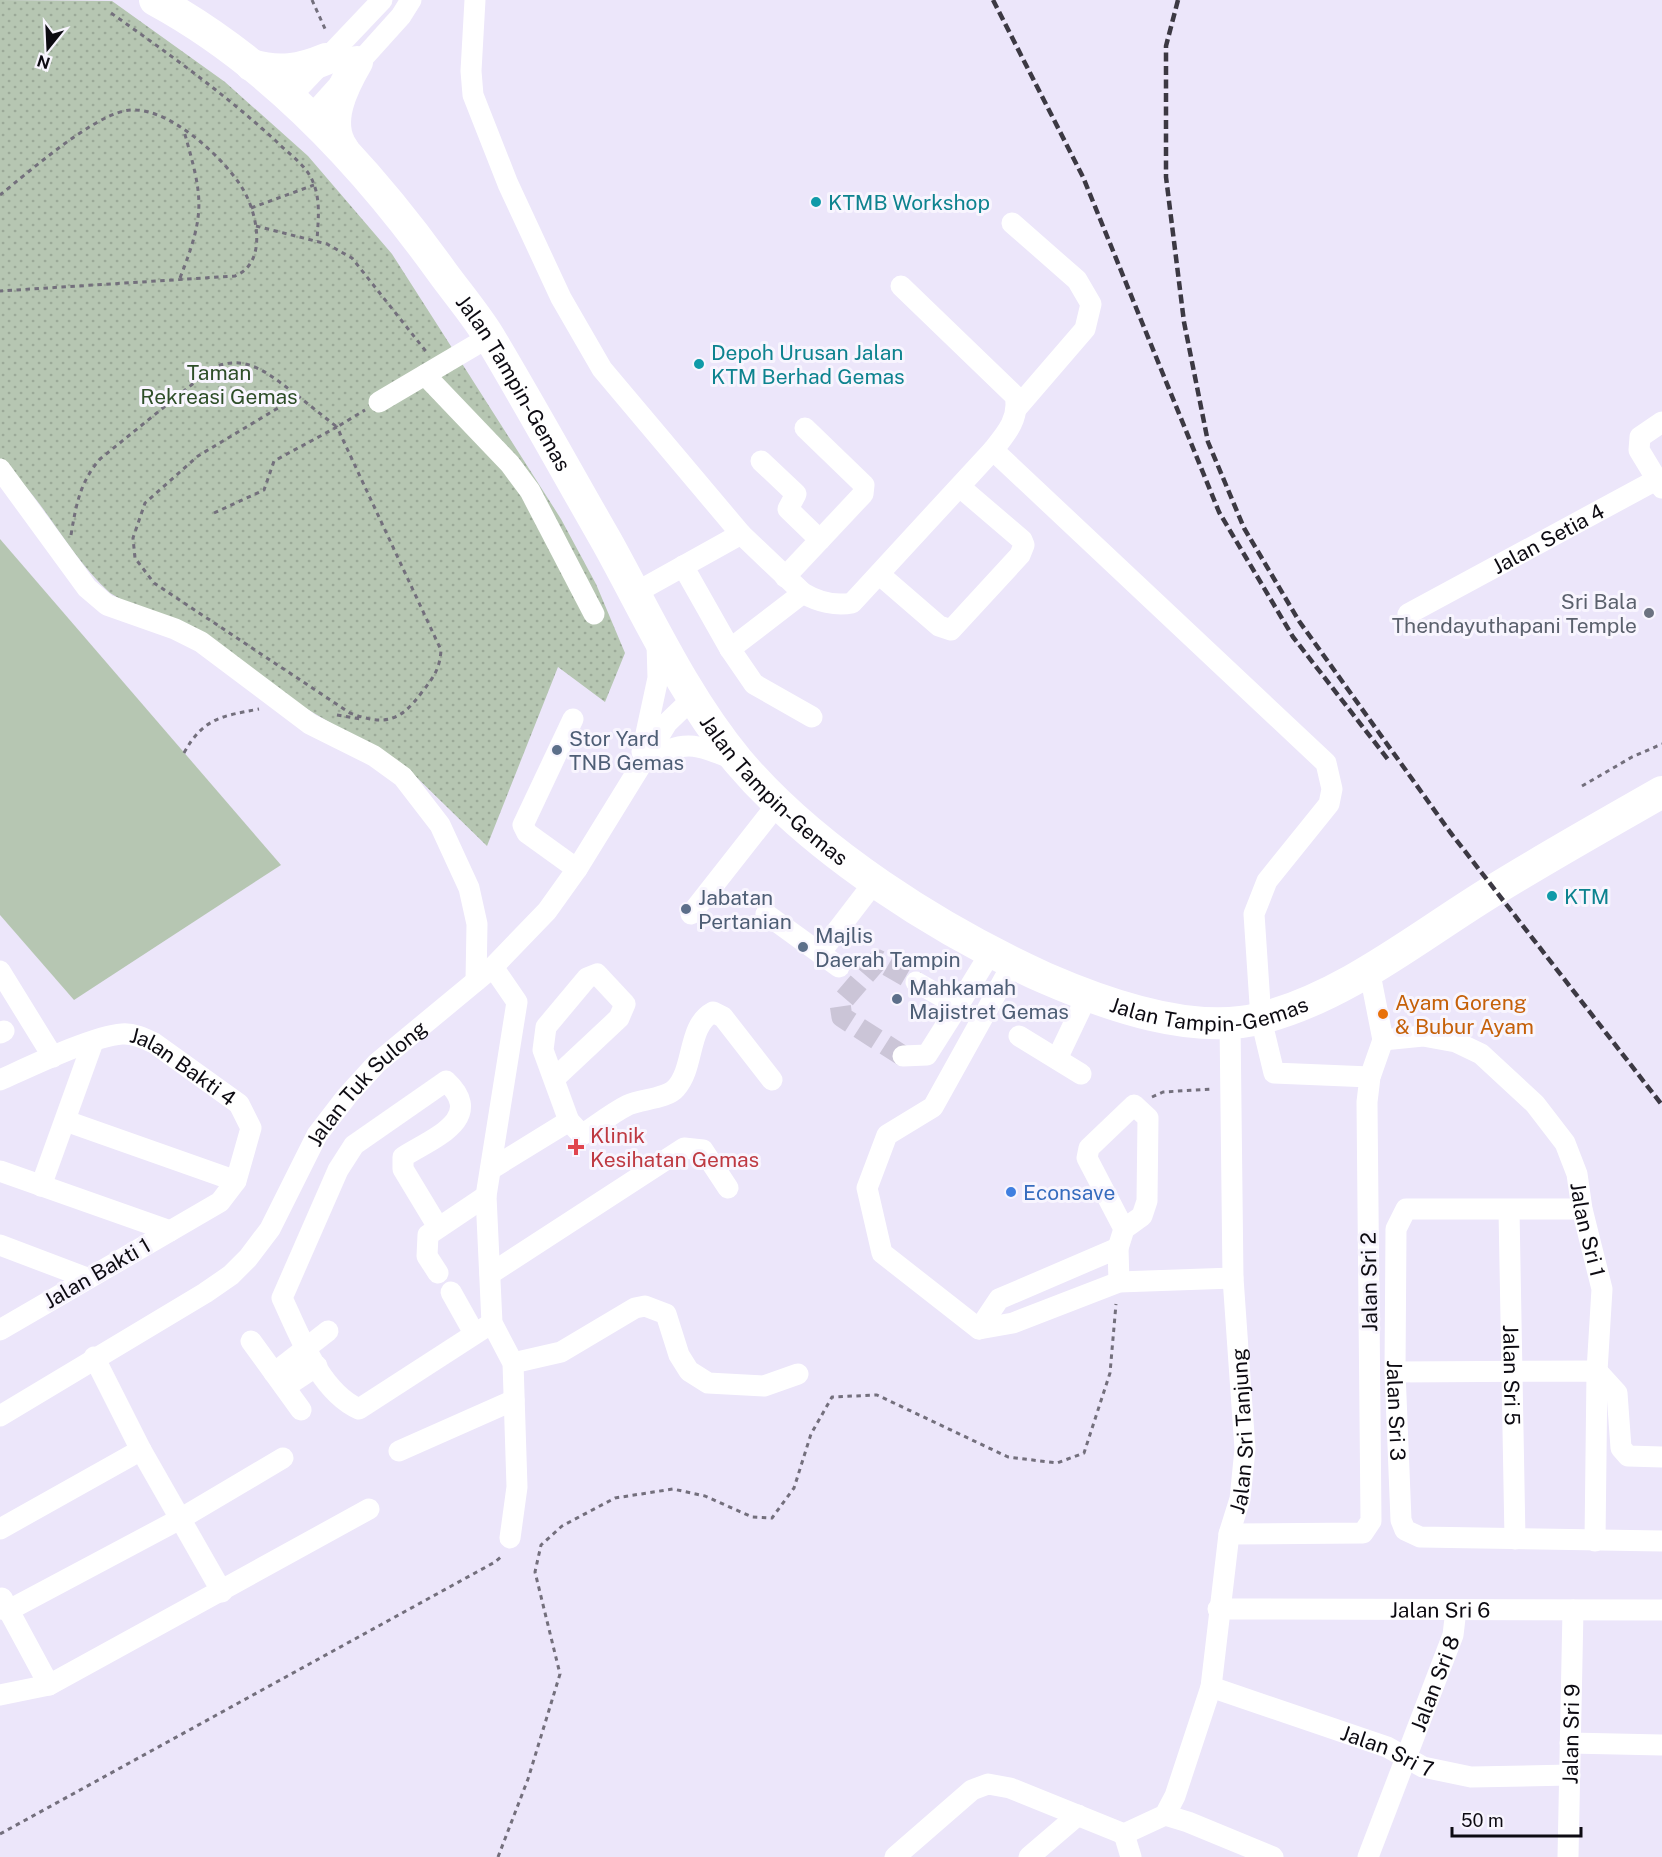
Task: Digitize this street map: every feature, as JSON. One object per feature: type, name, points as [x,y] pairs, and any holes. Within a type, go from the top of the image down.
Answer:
[{"type":"highway","name":"Jalan Tampin-Gemas","points":[[155,0],[213,35],[299,108],[343,149],[420,240],[489,337],[693,698],[739,761],[779,802],[827,845],[933,919],[1002,958],[1087,996],[1173,1020],[1230,1022],[1261,1019],[1316,998],[1369,969],[1495,889],[1662,792]]},
{"type":"highway","points":[[251,65],[283,71],[340,57],[345,82],[336,112],[337,141],[343,149]]},
{"type":"street","points":[[299,108],[382,0]]},
{"type":"street","points":[[299,108],[340,57],[401,16],[411,0]]},
{"type":"street","points":[[475,0],[471,71],[473,95],[501,169],[561,298],[602,369],[741,534],[785,577],[814,600],[852,603],[993,450],[1010,428],[1024,400],[1085,329],[1091,304],[1077,280],[1012,223]]},
{"type":"street","points":[[901,286],[1015,396],[1024,400]]},
{"type":"street","points":[[379,402],[489,337]]},
{"type":"street","points":[[432,371],[530,491],[594,614]]},
{"type":"street","points":[[1657,425],[1640,437],[1638,450],[1659,484]]},
{"type":"street","points":[[785,577],[863,494],[864,485],[806,428]]},
{"type":"street","points":[[993,450],[1326,764],[1332,789],[1329,804],[1267,881],[1254,914],[1261,1019],[1274,1073],[1370,1077]]},
{"type":"street","points":[[761,461],[796,494],[788,509],[820,540]]},
{"type":"street","points":[[0,469],[87,588],[107,605],[175,629],[201,642],[310,724],[374,756],[403,777],[440,825],[470,888],[477,924],[476,981]]},
{"type":"street","name":"Jalan Setia 4","points":[[1408,614],[1659,484]]},
{"type":"street","points":[[880,575],[939,626],[951,630],[1020,555],[1024,545],[1022,540],[960,487]]},
{"type":"street","points":[[635,593],[741,534]]},
{"type":"street","points":[[683,566],[730,649],[754,684],[812,717]]},
{"type":"street","points":[[730,649],[803,593]]},
{"type":"street","points":[[640,765],[659,667],[655,631]]},
{"type":"street","name":"Jalan Tuk Sulong","points":[[0,1416],[94,1357],[205,1293],[231,1275],[248,1258],[270,1229],[317,1136],[347,1096],[384,1057],[493,967],[547,911],[577,869],[667,723],[693,698]]},
{"type":"street","points":[[573,719],[523,825],[526,833],[577,869]]},
{"type":"street","points":[[640,765],[668,748],[679,746],[696,746],[739,761]]},
{"type":"street","points":[[691,914],[779,802]]},
{"type":"street","points":[[820,953],[876,880]]},
{"type":"street","points":[[766,914],[839,967]]},
{"type":"street","points":[[903,1056],[927,1055],[958,1006],[1002,958]]},
{"type":"street","points":[[1002,958],[933,1107],[887,1135],[867,1188],[882,1252],[979,1329],[1013,1323],[1119,1282],[1233,1278]]},
{"type":"street","points":[[438,1227],[403,1169],[403,1157],[456,1124],[461,1113],[457,1090],[447,1081],[354,1145],[338,1170],[282,1298],[311,1359],[346,1403],[359,1409],[483,1328],[490,1274],[486,1196],[517,1002],[493,967]]},
{"type":"street","points":[[1369,969],[1383,1040]]},
{"type":"street","points":[[0,971],[57,1056]]},
{"type":"street","points":[[555,1078],[619,1018],[625,1004],[597,974],[587,978],[546,1027],[543,1050],[569,1121],[582,1135],[629,1104],[674,1091],[686,1074],[699,1025],[705,1016],[713,1012],[723,1017],[772,1080]]},
{"type":"street","points":[[916,982],[958,1006]]},
{"type":"street","points":[[1057,1059],[1087,996]]},
{"type":"street","name":"Jalan Sri Tanjung","points":[[1165,1815],[1175,1796],[1211,1687],[1218,1609],[1229,1533],[1240,1499],[1245,1449],[1233,1278],[1230,1022]]},
{"type":"street","name":"Jalan Bakti 4","points":[[0,1080],[93,1042],[122,1034],[138,1036],[154,1042],[239,1104],[251,1128],[236,1181],[220,1202],[194,1218]]},
{"type":"street","points":[[1019,1036],[1080,1074]]},
{"type":"street","name":"Jalan Sri 1","points":[[1383,1040],[1423,1036],[1456,1042],[1481,1053],[1534,1104],[1565,1143],[1577,1174],[1582,1209],[1602,1289],[1597,1371],[1595,1541]]},
{"type":"street","name":"Jalan Sri 2","points":[[1229,1533],[1363,1533],[1371,1521],[1367,1102],[1370,1077],[1383,1040]]},
{"type":"street","points":[[41,1186],[93,1042]]},
{"type":"street","points":[[979,1329],[999,1299],[1121,1238],[1142,1216],[1147,1201],[1148,1118],[1134,1105],[1089,1148],[1087,1158],[1121,1238],[1119,1282]]},
{"type":"street","points":[[66,1121],[236,1181]]},
{"type":"street","points":[[491,1169],[569,1121]]},
{"type":"street","points":[[490,1274],[684,1148],[703,1150],[728,1188]]},
{"type":"street","points":[[0,1171],[170,1231]]},
{"type":"street","points":[[438,1273],[428,1256],[428,1235],[486,1196]]},
{"type":"street","name":"Jalan Sri 3","points":[[1582,1209],[1406,1209],[1400,1218],[1396,1229],[1395,1372],[1401,1520],[1405,1530],[1420,1537],[1662,1541]]},
{"type":"street","name":"Jalan Sri 5","points":[[1502,1210],[1508,1539]]},
{"type":"street","name":"Jalan Bakti 1","points":[[2,1327],[194,1218]]},
{"type":"street","points":[[0,1245],[87,1278]]},
{"type":"street","points":[[451,1293],[513,1363],[517,1487],[510,1538]]},
{"type":"street","points":[[513,1363],[561,1352],[635,1308],[645,1306],[666,1314],[679,1355],[689,1371],[708,1383],[764,1386],[798,1374]]},
{"type":"street","points":[[279,1380],[311,1359],[328,1331]]},
{"type":"street","points":[[251,1341],[301,1410]]},
{"type":"street","points":[[94,1357],[141,1450],[222,1592]]},
{"type":"street","points":[[1395,1372],[1597,1371],[1617,1393],[1621,1448],[1628,1456],[1662,1456]]},
{"type":"street","points":[[399,1451],[514,1400]]},
{"type":"street","points":[[0,1529],[141,1450]]},
{"type":"street","points":[[49,1685],[3,1605],[180,1519],[283,1458]]},
{"type":"street","points":[[0,1695],[49,1685],[222,1592],[369,1509]]},
{"type":"street","name":"Jalan Sri 6","points":[[1218,1609],[1662,1610]]},
{"type":"street","name":"Jalan Sri 8","points":[[1368,1857],[1453,1635],[1456,1610]]},
{"type":"street","name":"Jalan Sri 9","points":[[1568,1857],[1572,1610]]},
{"type":"street","name":"Jalan Sri 7","points":[[1211,1687],[1387,1747],[1423,1767],[1471,1777],[1569,1775]]},
{"type":"street","points":[[1570,1743],[1662,1745]]},
{"type":"street","points":[[895,1857],[972,1790],[988,1784],[1010,1788],[1124,1834],[1165,1815],[1188,1822],[1273,1857]]},
{"type":"street","points":[[1029,1857],[1078,1815]]},
{"type":"street","points":[[1124,1834],[1131,1857]]},
{"type":"path","points":[[312,0],[340,57]]},
{"type":"path","points":[[111,13],[245,112],[305,169],[314,185],[318,206],[317,241]]},
{"type":"path","points":[[0,195],[71,139],[113,115],[124,111],[146,110],[164,116],[183,130],[234,177],[244,191],[256,226],[255,255],[243,272],[235,276],[0,291]]},
{"type":"path","points":[[180,278],[200,218],[199,188],[183,130]]},
{"type":"path","points":[[250,208],[314,185]]},
{"type":"path","points":[[256,226],[317,241],[339,249],[352,258],[432,371]]},
{"type":"path","points":[[67,561],[77,499],[86,475],[100,459],[211,369],[222,363],[250,364],[261,368],[298,396],[337,427],[441,650],[438,672],[408,710],[386,720],[374,721],[350,713],[154,583],[135,558],[133,538],[145,503],[160,488],[198,456],[298,396]]},
{"type":"path","points":[[214,513],[264,490],[274,461],[379,402]]},
{"type":"path","points":[[1582,786],[1632,757],[1662,744]]},
{"type":"path","points":[[1163,1092],[1230,1088]]},
{"type":"path","points":[[498,1857],[528,1779],[560,1674],[535,1572],[541,1545],[562,1526],[615,1498],[673,1489],[705,1496],[752,1516],[772,1518],[794,1488],[811,1434],[831,1397],[877,1395],[1008,1457],[1057,1463],[1084,1453],[1110,1373],[1119,1282]]},
{"type":"path","points":[[0,1834],[495,1562],[508,1547],[510,1538]]},
{"type":"green space","name":"Taman Rekreasi Gemas","points":[[0,0],[112,1],[225,82],[308,156],[392,254],[561,519],[596,584],[625,653],[605,702],[558,667],[487,846],[407,768],[110,593],[81,561],[30,491],[0,460]]},
{"type":"green space","points":[[0,539],[281,865],[74,1000],[0,915]]},
{"type":"tunnel","points":[[903,1056],[842,1017],[840,1004],[878,960],[916,982]]},
{"type":"railway","points":[[993,0],[1083,177],[1219,512],[1293,637],[1390,762]]},
{"type":"railway","points":[[1178,0],[1166,46],[1166,177],[1184,322],[1208,442],[1244,528],[1299,621],[1450,832],[1662,1105]]},
{"type":"place","name":"KTMB Workshop","points":[[816,202]]},
{"type":"place","name":"Depoh Urusan Jalan KTM Berhad Gemas","points":[[699,364]]},
{"type":"place","name":"Sri Bala Thendayuthapani Temple","points":[[1649,613]]},
{"type":"place","name":"Stor Yard TNB Gemas","points":[[557,750]]},
{"type":"place","name":"KTM","points":[[1552,896]]},
{"type":"place","name":"Jabatan Pertanian","points":[[686,909]]},
{"type":"place","name":"Majlis Daerah Tampin","points":[[803,947]]},
{"type":"place","name":"Mahkamah Majistret Gemas","points":[[897,999]]},
{"type":"place","name":"Ayam Goreng & Bubur Ayam","points":[[1383,1014]]},
{"type":"place","name":"Klinik Kesihatan Gemas","points":[[576,1147]]},
{"type":"place","name":"Econsave","points":[[1011,1192]]}]
